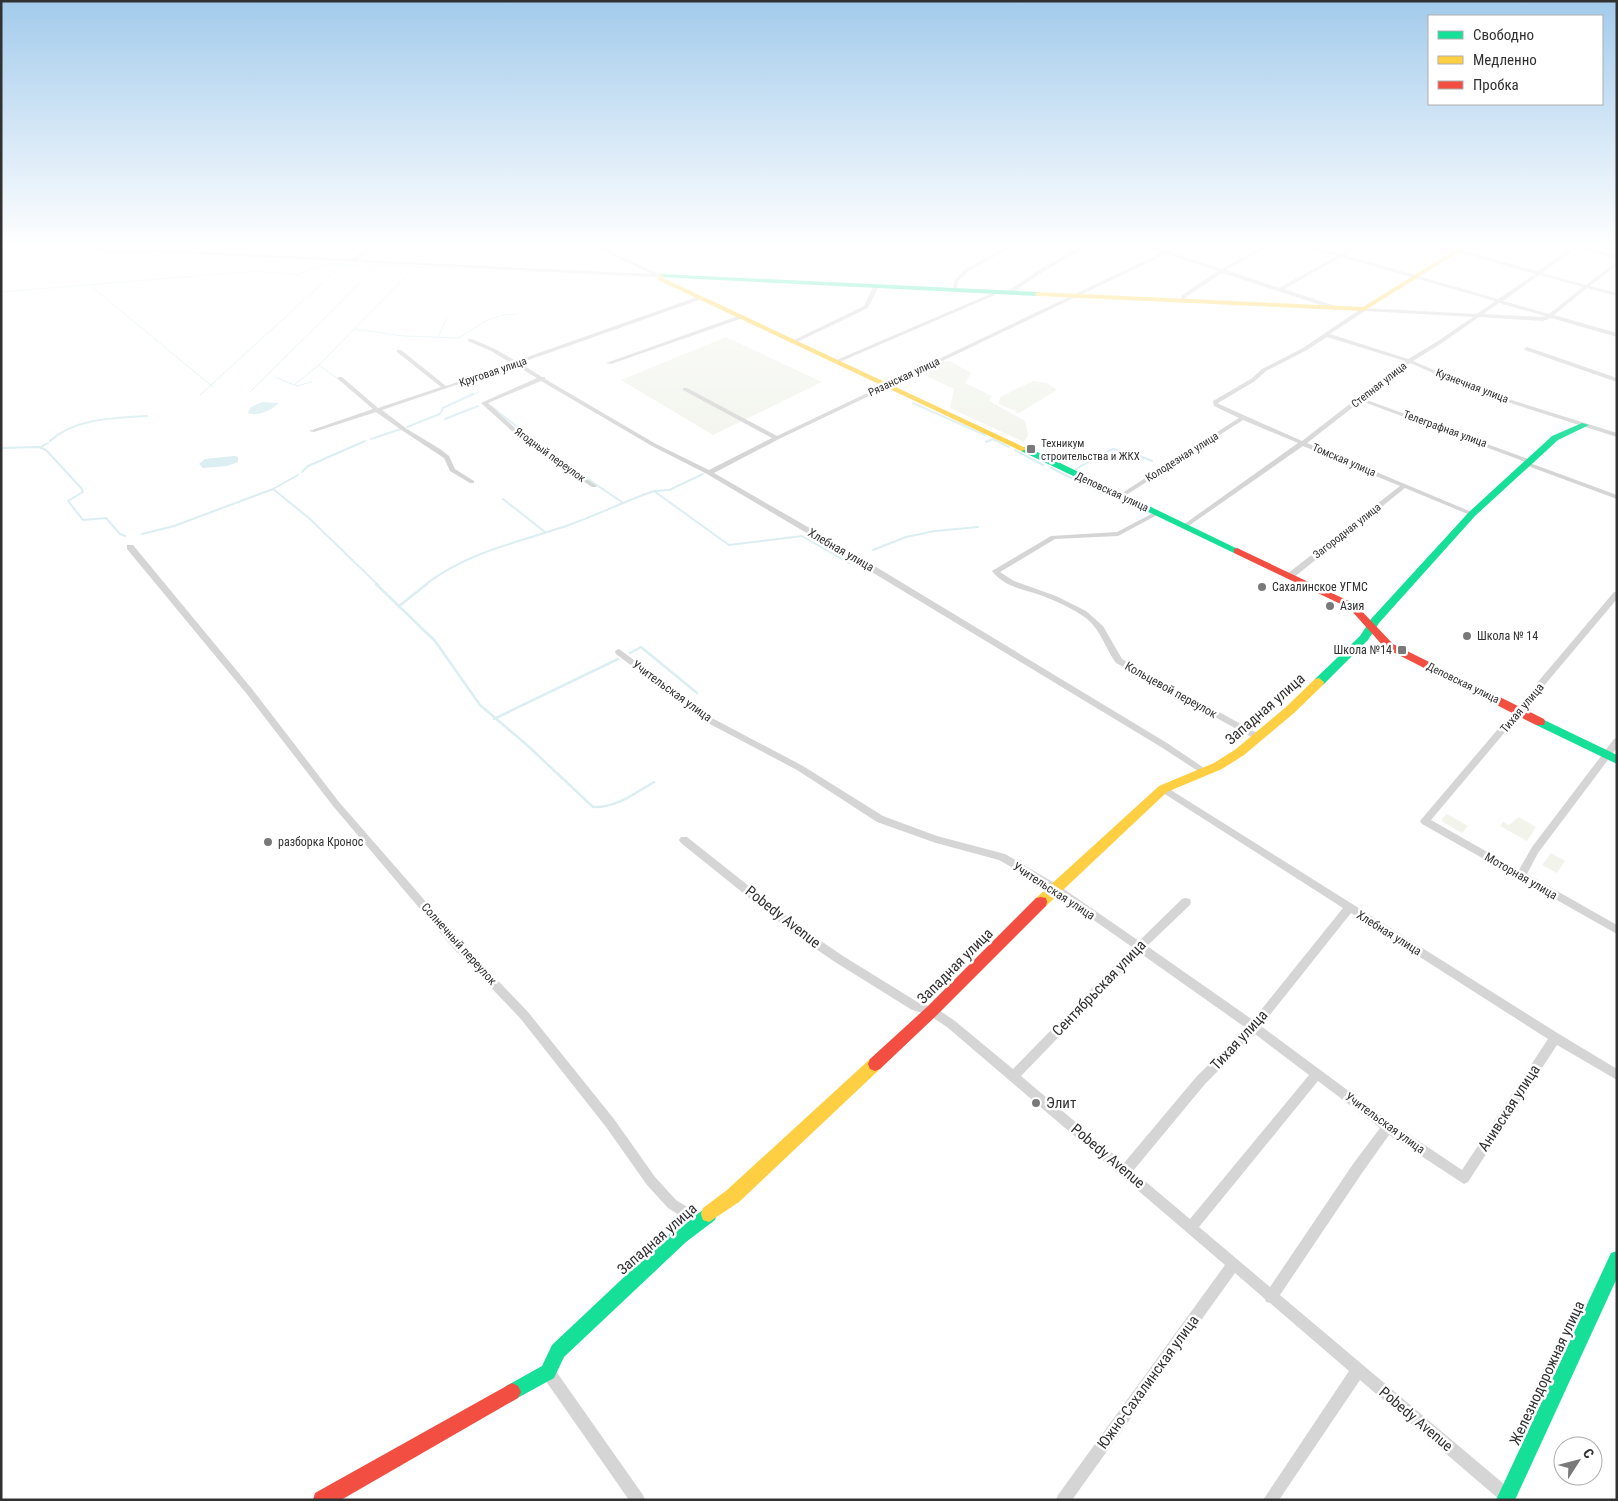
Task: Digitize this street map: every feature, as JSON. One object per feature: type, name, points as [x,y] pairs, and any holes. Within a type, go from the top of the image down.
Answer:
[{"type":"street","name":"Круговая улица","points":[[312,431],[446,388],[652,315]]},
{"type":"street","name":"Деповская улица","points":[[735,315],[1352,606],[1365,616],[1375,636],[1389,646],[1612,757]]},
{"type":"street","points":[[793,342],[849,315]]},
{"type":"street","points":[[836,362],[949,315]]},
{"type":"street","name":"Рязанская улица","points":[[709,473],[777,438],[1034,315]]},
{"type":"street","points":[[1216,405],[1215,402],[1253,380],[1264,370],[1327,335],[1355,315]]},
{"type":"street","name":"Степная улица","points":[[1185,526],[1303,443],[1409,361],[1478,315]]},
{"type":"street","points":[[1479,315],[1543,319],[1550,316]]},
{"type":"street","points":[[1547,315],[1617,336]]},
{"type":"street","points":[[609,363],[741,318]]},
{"type":"street","name":"Кузнечная улица","points":[[1327,335],[1409,361],[1484,392],[1617,435]]},
{"type":"street","name":"Хлебная улица","points":[[470,340],[517,363],[654,445],[709,473],[859,560],[1164,745],[1204,772]]},
{"type":"street","points":[[1527,348],[1617,380]]},
{"type":"street","points":[[399,351],[446,388]]},
{"type":"street","points":[[340,378],[376,409],[447,457],[452,470],[472,482]]},
{"type":"street","name":"Ягодный переулок","points":[[543,378],[484,403],[527,442],[594,486]]},
{"type":"street","points":[[685,389],[777,438]]},
{"type":"street","name":"Телеграфная улица","points":[[1360,399],[1528,462],[1617,498]]},
{"type":"street","name":"Томская улица","points":[[1216,405],[1472,514]]},
{"type":"street","name":"Колодезная улица","points":[[1120,496],[1243,418]]},
{"type":"street","name":"Западная улица","points":[[548,1372],[558,1351],[680,1236],[733,1196],[932,1011],[1055,888],[1163,789],[1204,772],[1240,752],[1290,710],[1362,640],[1375,621],[1472,514],[1556,438],[1585,424]]},
{"type":"street","name":"Загородная улица","points":[[1290,576],[1404,486]]},
{"type":"street","points":[[996,571],[1053,537],[1118,534],[1157,513]]},
{"type":"street","name":"Солнечный переулок","points":[[130,547],[250,691],[336,804],[457,945],[524,1015],[610,1123],[651,1181],[672,1204],[699,1221]]},
{"type":"street","name":"Кольцевой переулок","points":[[996,571],[1006,581],[1047,594],[1073,607],[1099,626],[1119,661],[1258,737]]},
{"type":"street","name":"Тихая улица","points":[[1425,821],[1617,594]]},
{"type":"street","name":"Учительская улица","points":[[619,652],[709,720],[800,768],[880,819],[936,839],[1002,857],[1055,888],[1138,948],[1254,1027],[1388,1127],[1464,1178]]},
{"type":"street","points":[[1521,876],[1535,850],[1612,757],[1617,740]]},
{"type":"street","name":"Хлебная улица","points":[[1163,789],[1555,1038],[1617,1075]]},
{"type":"street","name":"Моторная улица","points":[[1425,821],[1617,930]]},
{"type":"street","name":"Pobedy Avenue","points":[[684,840],[818,945],[916,1007],[932,1011],[951,1024],[1508,1498]]},
{"type":"street","name":"Сентябрьская улица","points":[[1014,1076],[1138,948],[1186,902]]},
{"type":"street","name":"Тихая улица","points":[[1126,1171],[1201,1080],[1254,1027],[1349,908]]},
{"type":"street","name":"Анивская улица","points":[[1464,1178],[1555,1038]]},
{"type":"street","points":[[1191,1227],[1317,1074]]},
{"type":"street","points":[[1271,1297],[1300,1259],[1361,1161],[1388,1127]]},
{"type":"street","name":"Железнодорожная улица","points":[[1508,1498],[1617,1259]]},
{"type":"street","name":"Южно-Сахалинская улица","points":[[1063,1500],[1233,1265]]},
{"type":"street","points":[[1270,1500],[1358,1370]]},
{"type":"street","points":[[322,1500],[548,1372],[638,1500]]},
{"type":"shaded area","points":[[726,337],[822,382],[713,435],[621,380]]},
{"type":"shaded area","points":[[950,361],[971,373],[965,383],[992,396],[989,401],[1025,421],[1028,435],[1024,442],[950,408],[954,389],[924,375],[924,370],[940,362]]},
{"type":"shaded area","points":[[1033,381],[1047,383],[1057,390],[1019,413],[1015,412],[1017,410],[999,404],[1000,397]]},
{"type":"shaded area","points":[[262,402],[279,403],[264,412],[248,413],[251,407]]},
{"type":"shaded area","points":[[238,457],[238,462],[227,466],[203,468],[199,464],[205,459]]},
{"type":"shaded area","points":[[1447,814],[1468,826],[1462,833],[1443,822],[1442,819]]},
{"type":"shaded area","points":[[1519,817],[1536,827],[1527,841],[1500,826],[1503,822],[1509,825]]},
{"type":"shaded area","points":[[1551,853],[1565,861],[1557,873],[1542,865]]},
{"type":"waterway","points":[[126,315],[211,385]]},
{"type":"waterway","points":[[211,385],[287,315]]},
{"type":"waterway","points":[[251,391],[328,315]]},
{"type":"waterway","points":[[354,329],[368,315]]},
{"type":"waterway","points":[[354,329],[404,336],[459,338],[487,320],[503,315]]},
{"type":"waterway","points":[[438,337],[447,318]]},
{"type":"waterway","points":[[319,365],[354,329]]},
{"type":"waterway","points":[[294,385],[319,365]]},
{"type":"waterway","points":[[319,365],[338,379]]},
{"type":"waterway","points":[[275,377],[294,385]]},
{"type":"waterway","points":[[294,385],[297,386],[311,382]]},
{"type":"waterway","points":[[200,395],[211,385]]},
{"type":"waterway","points":[[471,396],[479,392]]},
{"type":"waterway","points":[[407,427],[440,414],[443,408],[473,394]]},
{"type":"waterway","points":[[913,403],[985,435]]},
{"type":"waterway","points":[[445,419],[478,406]]},
{"type":"waterway","points":[[492,407],[525,433]]},
{"type":"waterway","points":[[50,441],[60,433],[83,424],[109,419],[147,416]]},
{"type":"waterway","points":[[371,439],[401,429]]},
{"type":"waterway","points":[[529,436],[555,454]]},
{"type":"waterway","points":[[986,442],[993,439],[1009,447]]},
{"type":"waterway","points":[[302,472],[308,466],[365,441]]},
{"type":"waterway","points":[[41,447],[48,443]]},
{"type":"waterway","points":[[1,448],[39,447],[46,450],[82,489],[83,492],[68,501],[83,520],[106,518],[120,534],[125,536]]},
{"type":"waterway","points":[[1076,469],[1112,449],[1130,452],[1152,461]]},
{"type":"waterway","points":[[1015,450],[1043,465]]},
{"type":"waterway","points":[[558,457],[567,463]]},
{"type":"waterway","points":[[570,467],[622,502]]},
{"type":"waterway","points":[[1051,468],[1106,495]]},
{"type":"waterway","points":[[654,491],[669,490],[703,474]]},
{"type":"waterway","points":[[273,489],[298,475]]},
{"type":"waterway","points":[[142,534],[174,526],[273,489]]},
{"type":"waterway","points":[[273,489],[310,519],[378,585]]},
{"type":"waterway","points":[[425,585],[458,564],[476,556],[569,525],[654,491]]},
{"type":"waterway","points":[[654,491],[729,545],[802,536],[849,563]]},
{"type":"waterway","points":[[503,499],[545,532]]},
{"type":"waterway","points":[[873,550],[906,537],[935,531],[978,527]]},
{"type":"waterway","points":[[376,584],[435,641],[480,705],[496,718]]},
{"type":"waterway","points":[[399,606],[427,584]]},
{"type":"waterway","points":[[630,653],[641,647],[697,693]]},
{"type":"waterway","points":[[496,718],[618,659]]},
{"type":"waterway","points":[[496,718],[593,807],[602,807],[618,802],[654,782]]},
{"type":"traffic: fast","points":[[1319,682],[1364,638],[1375,621],[1472,514],[1555,438],[1585,425]]},
{"type":"traffic: fast","points":[[1024,449],[1237,551]]},
{"type":"traffic: fast","points":[[1540,722],[1617,760]]},
{"type":"traffic: fast","points":[[512,1392],[548,1372],[558,1351],[680,1236],[709,1214]]},
{"type":"traffic: fast","points":[[1505,1500],[1617,1259]]},
{"type":"traffic: slow","points":[[737,315],[1024,449]]},
{"type":"traffic: slow","points":[[1041,902],[1163,789],[1218,766],[1240,752],[1290,710],[1319,682]]},
{"type":"traffic: slow","points":[[709,1214],[733,1196],[875,1064]]},
{"type":"traffic: jam","points":[[1237,551],[1352,606],[1389,646],[1540,722]]},
{"type":"traffic: jam","points":[[875,1064],[932,1011],[1041,902]]},
{"type":"traffic: jam","points":[[322,1500],[512,1392]]},
{"type":"place","name":"Техникум строительства и ЖКХ","points":[[1031,449]]},
{"type":"place","name":"Сахалинское УГМС","points":[[1262,587]]},
{"type":"place","name":"Азия","points":[[1330,606]]},
{"type":"place","name":"Школа № 14","points":[[1467,636]]},
{"type":"place","name":"Школа №14","points":[[1402,650]]},
{"type":"place","name":"разборка Кронос","points":[[268,842]]},
{"type":"place","name":"Элит","points":[[1036,1103]]}]
